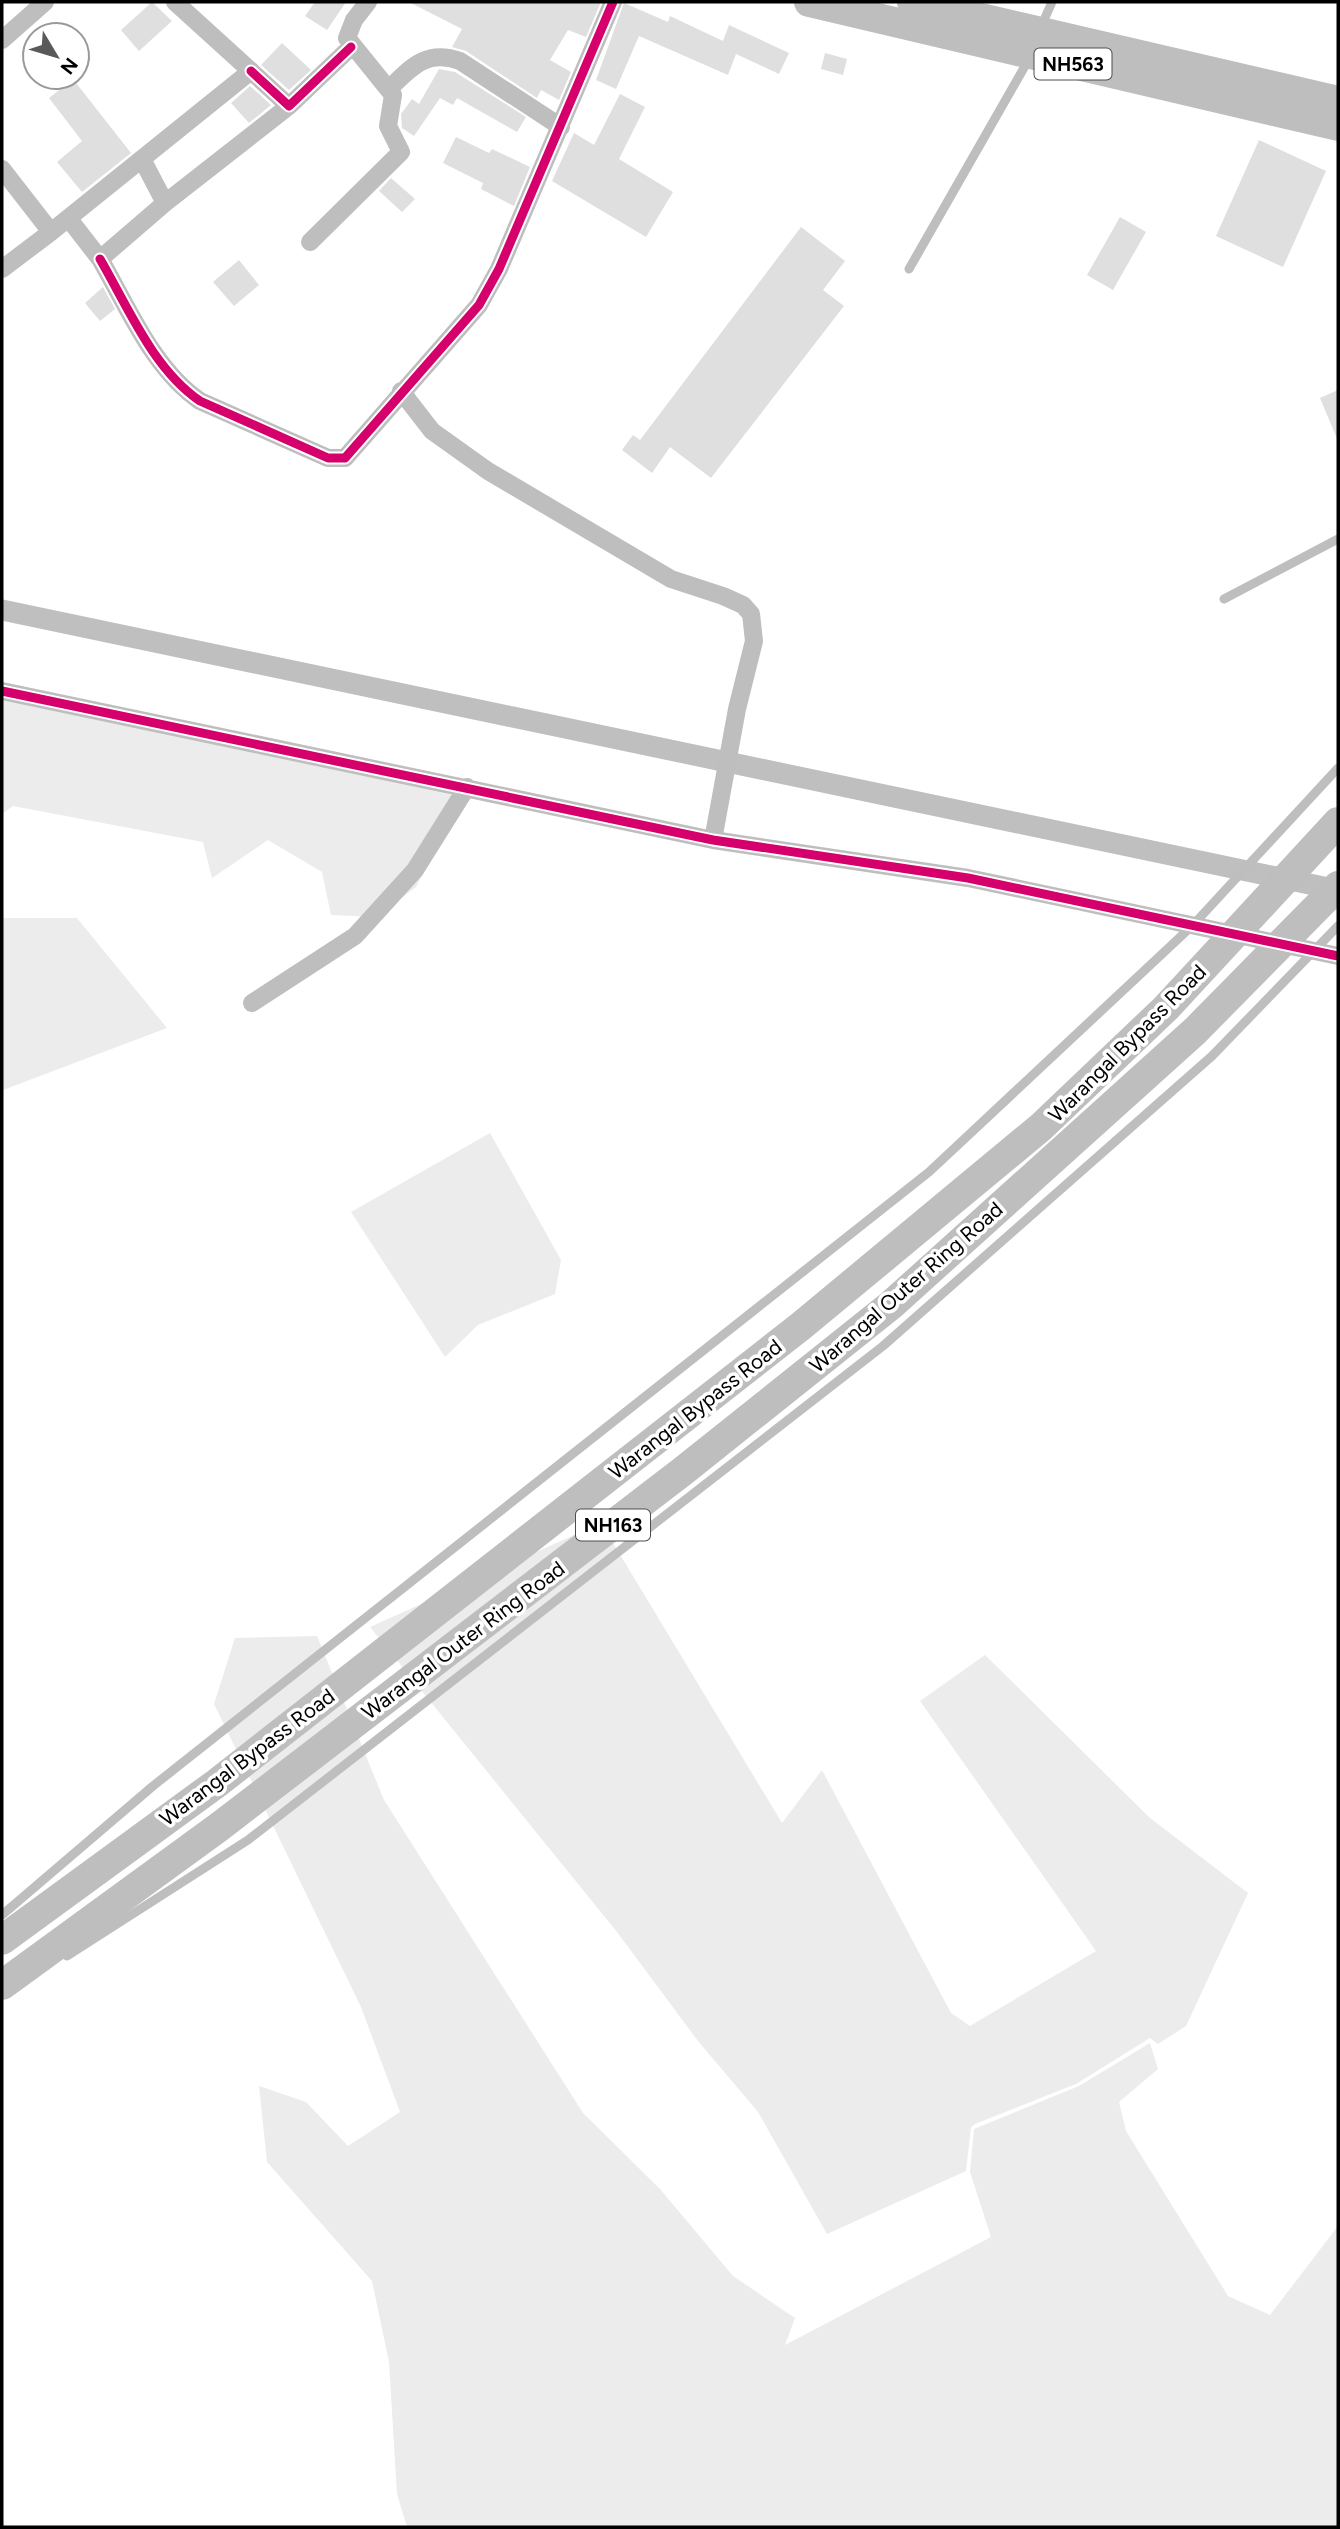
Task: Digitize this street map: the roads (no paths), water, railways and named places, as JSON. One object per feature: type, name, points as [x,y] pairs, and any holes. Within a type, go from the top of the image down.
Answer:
[{"type":"highway","name":"NH563","points":[[808,2],[1035,42],[1338,101]]},
{"type":"highway","name":"NH563","points":[[912,2],[1035,42],[1338,126]]},
{"type":"highway","name":"Warangal Bypass Road","points":[[2,1940],[217,1783],[801,1326],[1041,1127],[1166,1008],[1338,822]]},
{"type":"highway","name":"Warangal Bypass Road","points":[[1195,1031],[1338,886]]},
{"type":"highway","name":"Warangal Outer Ring Road","points":[[13,1983],[725,1438],[891,1305],[1195,1031]]},
{"type":"street","points":[[2,40],[45,2]]},
{"type":"street","points":[[175,2],[289,106]]},
{"type":"street","points":[[310,242],[399,156],[401,148],[388,126],[395,99],[351,47],[347,38],[348,30],[368,2]]},
{"type":"street","points":[[69,219],[100,258],[166,371],[184,390],[225,413],[337,460],[355,449],[401,391],[479,305],[499,269],[613,2]]},
{"type":"street","points":[[100,258],[165,203],[289,106],[351,47]]},
{"type":"street","points":[[389,89],[414,64],[427,57],[445,56],[460,61],[561,127]]},
{"type":"street","points":[[2,269],[143,161],[251,71]]},
{"type":"street","points":[[143,161],[165,203]]},
{"type":"street","points":[[2,169],[51,232]]},
{"type":"street","points":[[401,391],[432,431],[488,471],[671,579],[743,605],[751,614],[754,641],[737,709],[713,840]]},
{"type":"street","points":[[2,691],[713,840],[968,878],[1338,956]]},
{"type":"street","points":[[252,1003],[355,936],[415,870],[467,787]]},
{"type":"lane","points":[[909,269],[1035,42],[1052,2]]},
{"type":"lane","points":[[1224,599],[1338,539]]},
{"type":"lane","points":[[2,1915],[153,1786],[929,1172],[1193,925],[1338,768]]},
{"type":"lane","points":[[60,1960],[248,1840],[883,1346],[1212,1056],[1338,926]]},
{"type":"lane","points":[[2,1997],[13,1983]]},
{"type":"waterway","points":[[2,610],[1338,890]]}]
